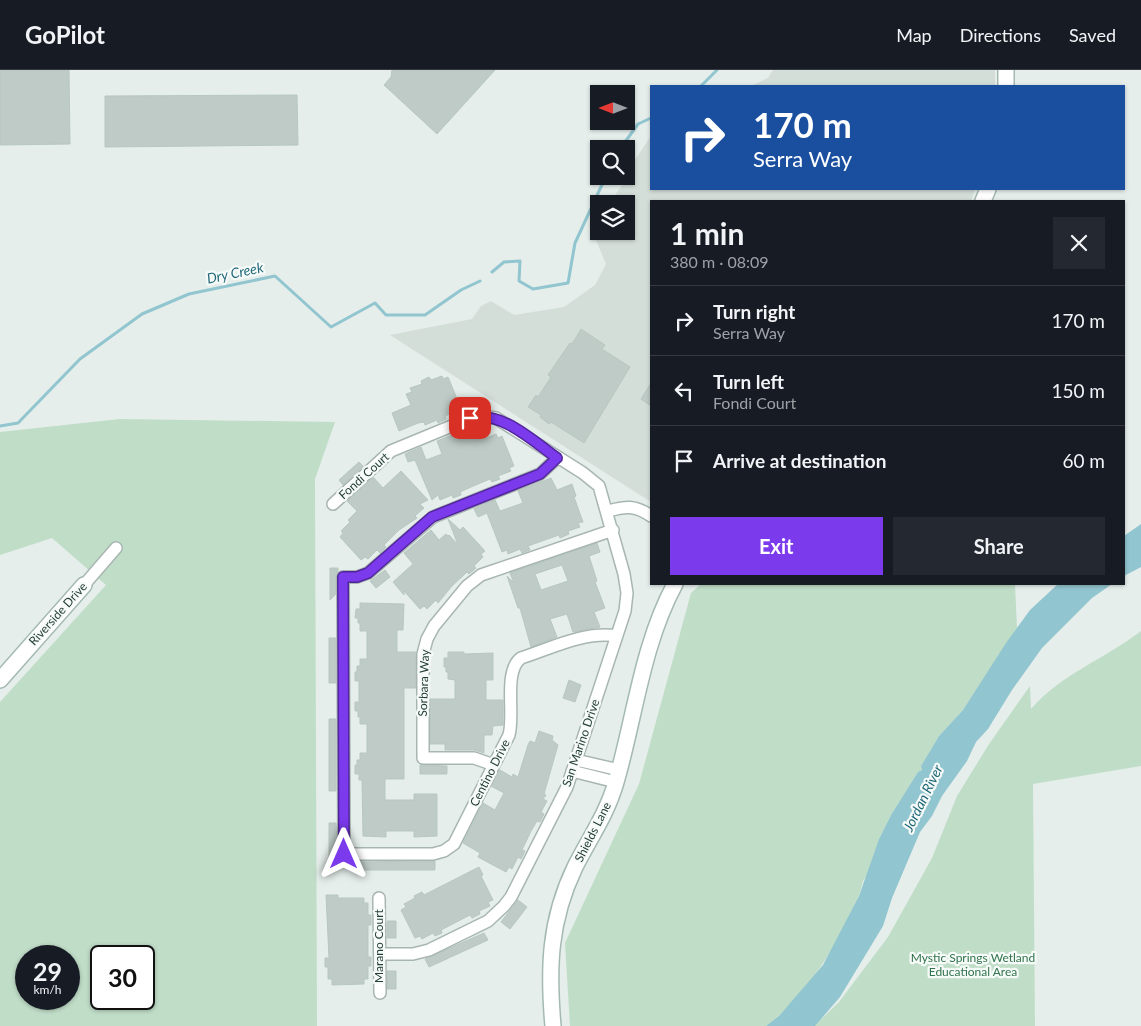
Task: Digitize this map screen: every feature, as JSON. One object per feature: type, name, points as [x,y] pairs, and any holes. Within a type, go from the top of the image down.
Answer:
[{"type":"main road","points":[[1006,70],[1006,85]]},
{"type":"main road","name":"Riverside Drive","points":[[0,680],[84,585]]},
{"type":"main road","name":"Shields Lane","points":[[553,1026],[550,968],[556,918],[570,877],[604,815],[618,776],[652,638],[662,609],[674,585]]},
{"type":"street","name":"Fondi Court","points":[[333,504],[391,452],[476,417],[489,416],[502,421],[557,458]]},
{"type":"street","name":"San Marino Drive","points":[[380,954],[424,952],[479,926],[497,914],[510,897],[564,795],[625,611],[627,592],[613,530],[601,490],[597,484],[557,458]]},
{"type":"street","name":"Centino Drive","points":[[557,458],[540,474],[432,517],[368,573],[357,577],[343,577],[344,854],[433,854],[444,851],[454,844],[510,730],[511,673],[515,663],[521,658],[584,637],[602,634],[617,636]]},
{"type":"street","points":[[608,511],[625,506],[634,507],[650,515]]},
{"type":"street","name":"Sorbara Way","points":[[494,765],[474,758],[423,758],[424,654],[430,632],[467,586],[481,575],[613,530]]},
{"type":"street","name":"Riverside Drive","points":[[84,585],[116,548]]},
{"type":"street","points":[[574,766],[618,776]]},
{"type":"street","name":"Marano Court","points":[[379,898],[380,993]]},
{"type":"shaded area","points":[[773,70],[995,70],[995,85],[753,85],[768,78]]},
{"type":"shaded area","points":[[650,137],[650,190],[975,190],[971,200],[650,200],[650,501],[390,335],[472,319],[481,306],[491,301],[514,315],[564,307],[595,285],[606,264],[596,240],[635,240],[635,195],[615,195],[622,185],[635,185],[635,160]]},
{"type":"green space","points":[[120,419],[335,422],[315,479],[317,1026],[0,1026],[0,702],[106,585],[52,538],[0,555],[0,432]]},
{"type":"green space","points":[[700,585],[1015,585],[1017,628],[963,710],[939,736],[921,766],[922,770],[918,772],[891,815],[879,839],[859,896],[834,947],[810,982],[779,1016],[766,1026],[570,1026],[565,943],[639,784],[691,593]]},
{"type":"green space","name":"Mystic Springs Wetland Educational Area","points":[[1141,631],[1141,766],[1033,784],[1035,1026],[814,1026],[839,1002],[888,937],[932,858],[957,796],[989,744],[1030,686],[1031,709],[1069,676]]},
{"type":"water","points":[[1141,524],[1141,567],[1125,575],[1125,535]]},
{"type":"water","name":"Jordan River","points":[[1057,585],[1111,585],[1092,598],[1042,648],[1012,690],[988,729],[976,742],[967,761],[942,796],[932,816],[920,832],[892,898],[883,926],[840,997],[815,1026],[766,1026],[779,1016],[823,965],[859,896],[879,839],[891,815],[918,772],[922,770],[921,766],[939,736],[963,710],[1006,643],[1030,610]]},
{"type":"building","points":[[0,70],[69,70],[70,144],[0,145]]},
{"type":"building","points":[[392,70],[495,70],[437,134],[384,85],[391,77]]},
{"type":"building","points":[[297,95],[298,145],[105,147],[105,96]]},
{"type":"building","points":[[581,329],[605,345],[602,349],[630,367],[584,443],[551,422],[549,424],[540,417],[541,415],[528,407],[536,395],[538,397],[551,377],[548,375]]},
{"type":"building","points":[[442,376],[443,379],[448,377],[460,406],[454,408],[456,411],[445,416],[446,419],[438,423],[437,420],[425,425],[424,422],[418,423],[399,431],[392,413],[411,405],[406,394],[412,392],[410,388],[422,384],[421,381],[429,377],[431,380]]},
{"type":"building","points":[[650,385],[650,405],[641,399]]},
{"type":"building","points":[[470,428],[475,440],[483,436],[484,439],[496,434],[498,438],[502,436],[514,466],[509,468],[511,471],[498,476],[500,479],[492,482],[490,479],[460,492],[461,495],[453,498],[452,495],[440,500],[438,495],[432,500],[415,460],[408,462],[405,454],[421,447],[426,460],[442,454],[437,441]]},
{"type":"building","points":[[359,462],[363,466],[343,485],[339,480]]},
{"type":"building","points":[[401,471],[428,500],[420,504],[424,508],[415,516],[417,518],[399,530],[384,545],[386,547],[380,553],[377,550],[368,559],[365,557],[361,560],[340,537],[343,533],[341,531],[350,522],[348,520],[357,511],[347,501],[373,477],[383,488]]},
{"type":"building","points":[[551,478],[557,490],[572,484],[576,496],[574,497],[583,522],[578,523],[580,527],[568,531],[569,534],[560,538],[559,535],[528,546],[530,550],[522,553],[520,549],[508,554],[507,550],[502,552],[487,513],[478,517],[474,509],[495,500],[500,511],[523,503],[518,491]]},
{"type":"building","points":[[448,519],[460,530],[463,527],[485,551],[481,554],[483,557],[474,566],[476,568],[469,574],[467,572],[438,603],[436,600],[427,609],[424,606],[420,609],[393,582],[413,564],[404,553],[431,530],[439,540],[446,534],[458,545]]},
{"type":"building","points":[[597,543],[600,552],[589,556],[597,581],[595,582],[605,608],[594,612],[600,627],[573,632],[567,614],[550,619],[557,637],[531,647],[520,608],[518,608],[507,576],[514,583],[510,573]],"holes":[[[562,565],[568,581],[541,590],[535,574]]]},
{"type":"building","points":[[330,568],[338,568],[338,572],[336,577],[336,594],[330,600]]},
{"type":"building","points":[[385,570],[390,577],[376,588],[370,581]]},
{"type":"building","points":[[360,603],[404,604],[403,630],[397,630],[397,652],[416,652],[416,688],[404,688],[404,779],[385,779],[385,800],[414,800],[414,794],[437,794],[437,836],[414,837],[414,831],[386,831],[386,837],[363,836],[362,780],[359,780],[359,774],[355,774],[355,765],[357,765],[357,760],[360,760],[360,753],[367,753],[367,724],[360,724],[358,711],[355,711],[355,702],[359,702],[359,681],[355,681],[355,672],[357,672],[357,666],[360,666],[360,659],[367,659],[367,631],[360,631],[360,623],[358,623],[358,618],[355,618],[356,609],[360,609]]},
{"type":"building","points":[[329,638],[336,638],[336,683],[329,683]]},
{"type":"building","points":[[448,652],[464,652],[464,654],[493,653],[493,680],[486,680],[486,700],[503,700],[503,725],[493,726],[492,735],[484,735],[484,753],[474,750],[445,750],[445,744],[430,744],[430,699],[455,699],[455,680],[448,679],[448,672],[446,672],[446,667],[444,667],[444,658],[448,658]]},
{"type":"building","points":[[569,680],[581,685],[575,702],[563,698]]},
{"type":"building","points":[[329,719],[336,719],[336,791],[329,791]]},
{"type":"building","points":[[539,731],[553,736],[552,740],[558,745],[544,794],[546,795],[543,799],[547,801],[541,812],[544,814],[540,822],[537,821],[531,831],[522,850],[525,851],[521,859],[518,857],[512,869],[509,867],[506,872],[478,857],[480,853],[463,843],[483,803],[495,810],[504,793],[491,786],[500,770],[512,777],[513,774],[518,777],[528,745],[530,741],[535,743]]},
{"type":"building","points":[[420,765],[447,766],[447,774],[420,774]]},
{"type":"building","points":[[329,823],[336,823],[338,859],[329,859]]},
{"type":"building","points":[[435,861],[435,870],[349,870],[349,862]]},
{"type":"building","points":[[479,867],[483,875],[481,876],[493,900],[488,902],[490,906],[479,911],[480,914],[472,918],[470,915],[441,930],[442,933],[435,936],[433,933],[422,939],[420,936],[415,938],[401,910],[406,907],[404,904],[422,892],[424,895]]},
{"type":"building","points":[[326,895],[338,895],[338,898],[364,898],[364,903],[368,903],[368,915],[371,915],[371,925],[368,925],[368,957],[371,957],[371,966],[368,966],[368,979],[364,979],[364,984],[332,985],[332,979],[328,979],[328,967],[325,967],[325,958],[329,958]]},
{"type":"building","points":[[518,900],[527,907],[510,929],[501,922]]},
{"type":"building","points":[[387,921],[396,921],[396,938],[387,938]]},
{"type":"building","points":[[484,933],[488,940],[429,967],[425,959]]},
{"type":"building","points":[[387,971],[396,971],[396,989],[387,989]]},
{"type":"waterway","name":"Dry Creek","points":[[702,85],[717,70]]},
{"type":"waterway","name":"Dry Creek","points":[[626,140],[638,124],[650,118]]},
{"type":"waterway","name":"Dry Creek","points":[[492,272],[504,262],[520,261],[519,281],[533,289],[568,283],[575,243],[602,185]]},
{"type":"waterway","name":"Dry Creek","points":[[0,426],[18,423],[80,359],[142,314],[189,294],[275,276],[331,327],[375,303],[386,315],[425,315],[461,290],[480,281]]},
{"type":"route","points":[[344,854],[343,577],[362,576],[373,570],[432,517],[540,474],[549,468],[557,458],[496,418],[489,416],[470,418]]}]
